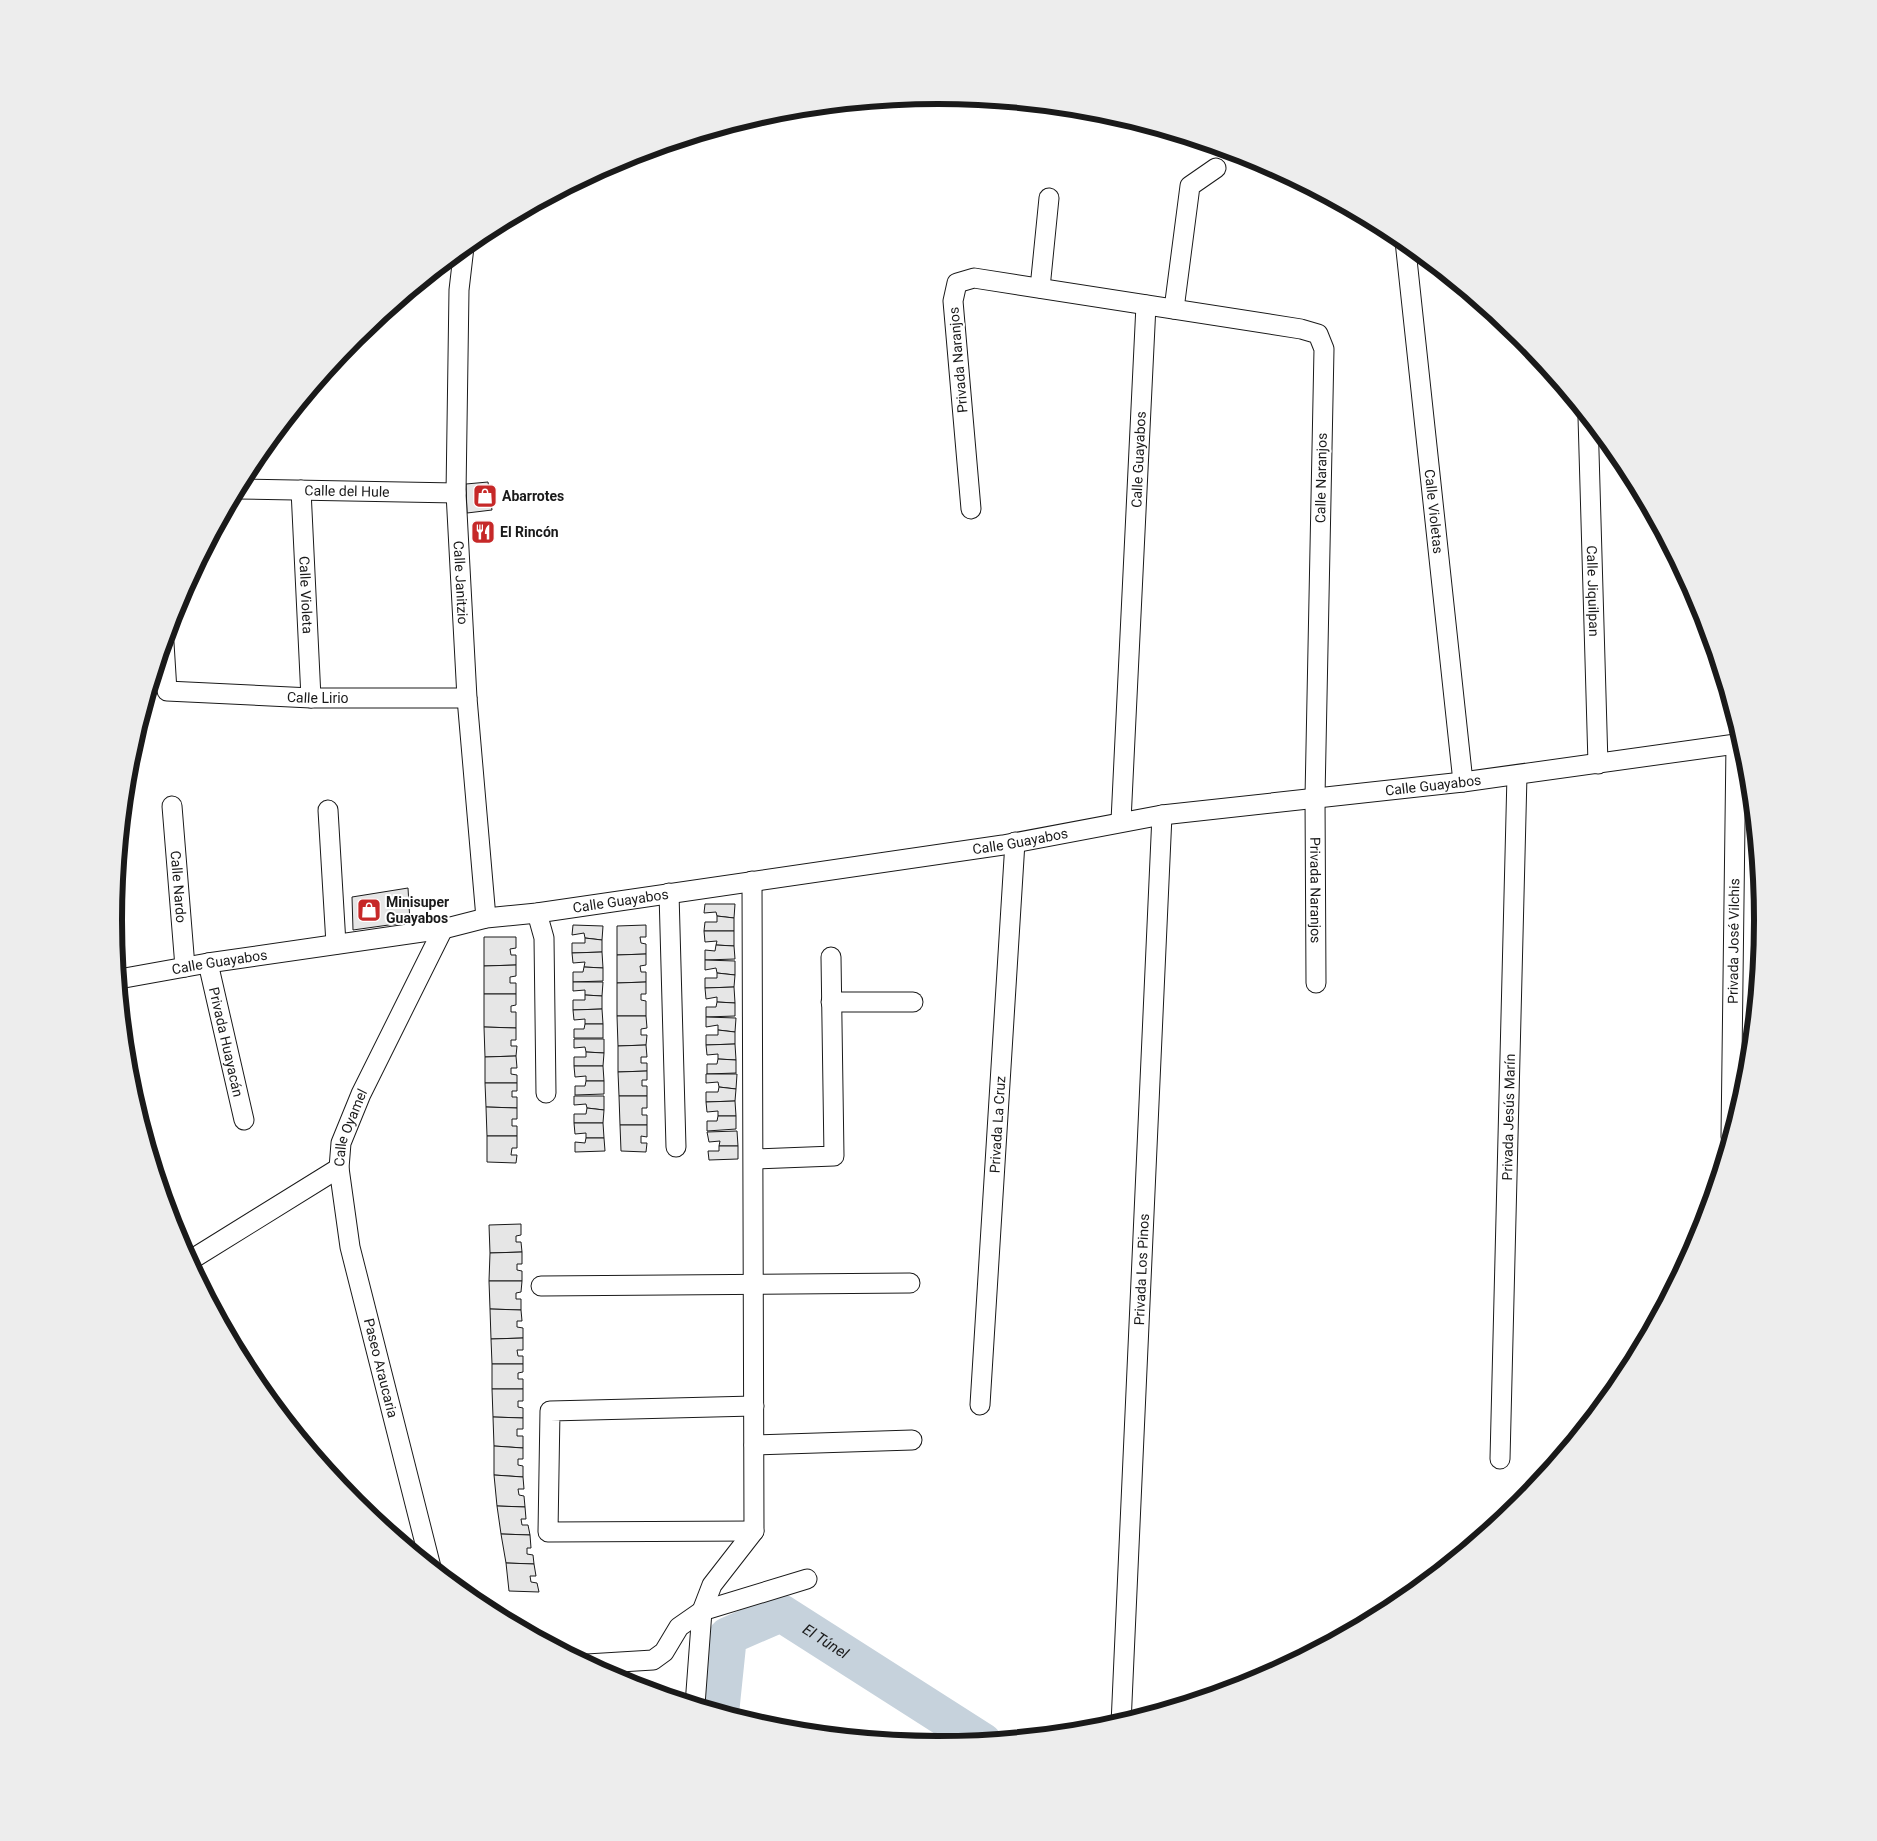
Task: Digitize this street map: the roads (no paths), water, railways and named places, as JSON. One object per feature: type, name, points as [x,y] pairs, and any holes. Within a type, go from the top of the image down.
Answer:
[{"type":"street","points":[[1174,309],[1190,186],[1216,168]]},
{"type":"street","points":[[1040,288],[1049,198]]},
{"type":"street","name":"Calle Violetas","points":[[1406,251],[1463,782]]},
{"type":"street","name":"Calle Janitzio","points":[[463,257],[459,290],[456,493],[467,698],[486,918]]},
{"type":"street","name":"Privada Naranjos","points":[[971,509],[953,301],[957,283],[974,278],[1146,306]]},
{"type":"street","name":"Calle Naranjos","points":[[1146,306],[1301,329],[1318,334],[1324,349],[1315,798]]},
{"type":"street","name":"Calle Guayabos","points":[[1122,821],[1146,306]]},
{"type":"street","name":"Calle Jiquilpan","points":[[1588,426],[1598,764]]},
{"type":"street","name":"Calle del Hule","points":[[245,489],[456,493]]},
{"type":"street","name":"Calle Violeta","points":[[301,490],[311,698]]},
{"type":"street","name":"Calle Lirio","points":[[165,658],[167,691],[311,698],[467,698]]},
{"type":"street","name":"Calle Guayabos","points":[[123,977],[208,963],[443,929],[486,918],[537,913],[1015,842],[1162,815],[1463,782],[1736,744]]},
{"type":"street","name":"Privada José Vilchis","points":[[1731,1114],[1739,756]]},
{"type":"street","name":"Privada Jesús Marín","points":[[1500,1459],[1517,775]]},
{"type":"street","name":"Privada Naranjos","points":[[1315,798],[1316,983]]},
{"type":"street","name":"Calle Nardo","points":[[172,806],[185,968]]},
{"type":"street","points":[[328,810],[336,944]]},
{"type":"street","name":"Privada Los Pinos","points":[[1121,1716],[1162,815]]},
{"type":"street","name":"Privada La Cruz","points":[[980,1405],[1015,842]]},
{"type":"street","points":[[694,1699],[702,1611],[712,1585],[754,1531],[752,882]]},
{"type":"street","points":[[669,892],[676,1146]]},
{"type":"street","points":[[537,913],[544,938],[546,1093]]},
{"type":"street","name":"Calle Oyamel","points":[[195,1257],[339,1168],[341,1143],[361,1094],[443,929]]},
{"type":"street","points":[[754,1159],[834,1156],[831,957]]},
{"type":"street","name":"Privada Huayacán","points":[[208,963],[244,1120]]},
{"type":"street","points":[[832,1002],[913,1002]]},
{"type":"street","name":"Paseo Araucaria","points":[[339,1168],[350,1247],[429,1558]]},
{"type":"street","points":[[542,1286],[910,1283]]},
{"type":"street","points":[[754,1406],[550,1411],[548,1532],[754,1531]]},
{"type":"street","points":[[754,1445],[912,1440]]},
{"type":"street","points":[[600,1663],[653,1660],[664,1652],[679,1627],[702,1611],[807,1579]]},
{"type":"waterway","name":"El Túnel","points":[[721,1707],[728,1636],[781,1613],[974,1736]]},
{"type":"place","name":"Abarrotes","points":[[485,496]]},
{"type":"place","name":"El Rincón","points":[[483,532]]},
{"type":"place","name":"Minisuper Guayabos","points":[[369,910]]}]
